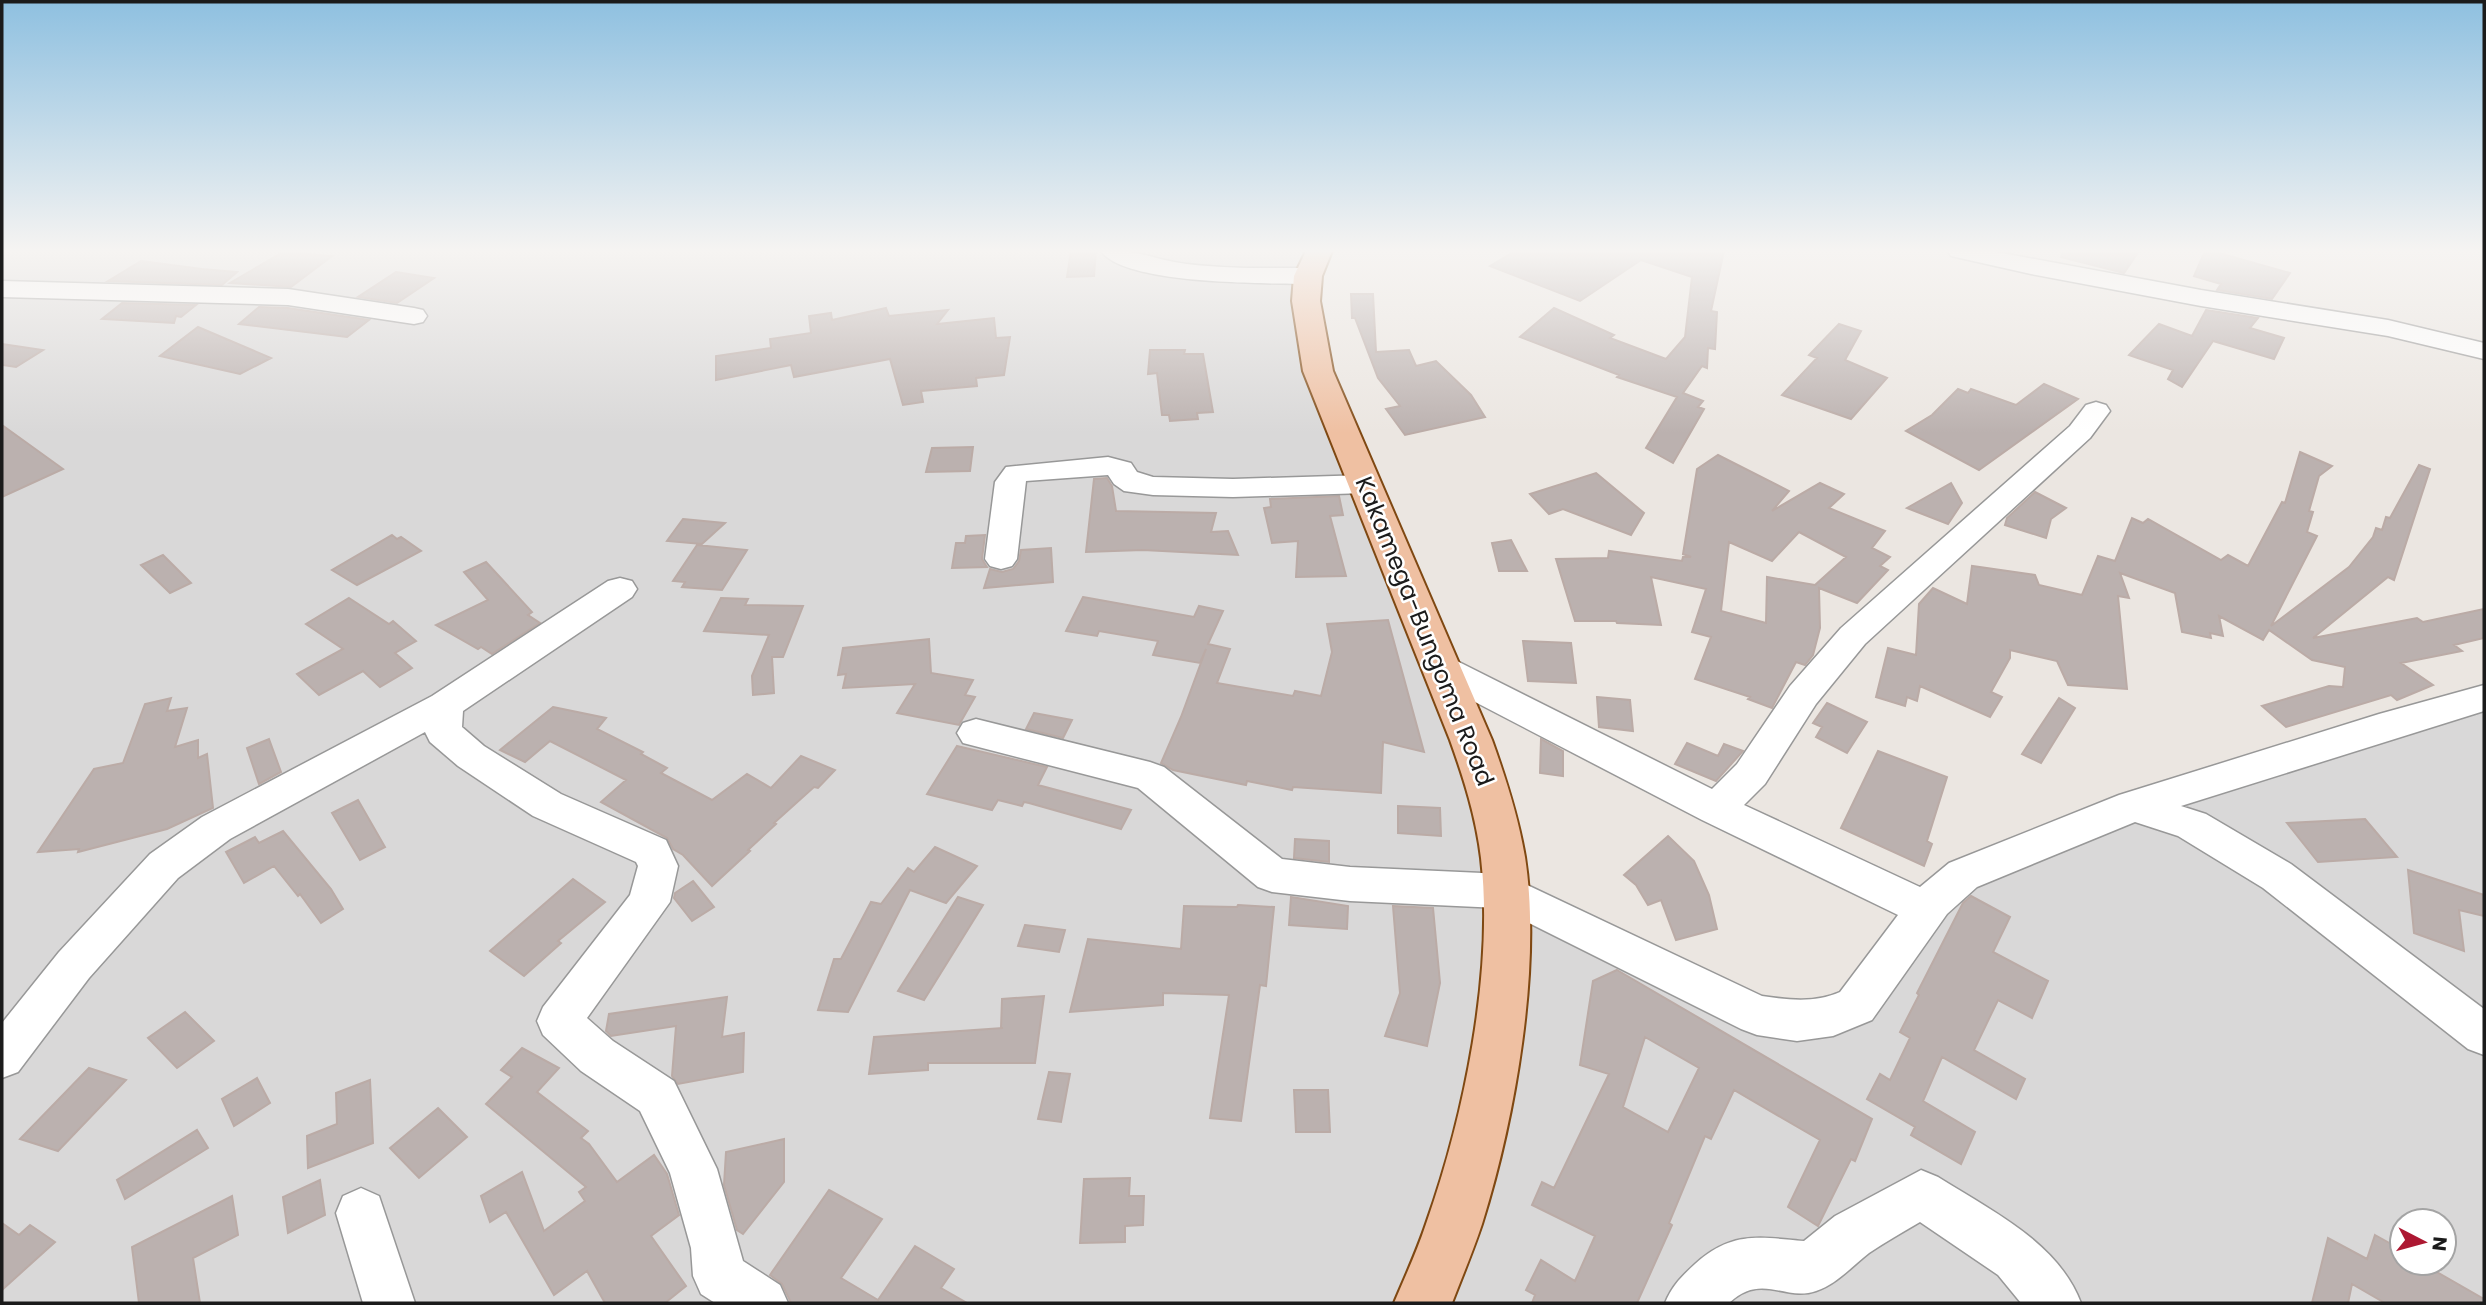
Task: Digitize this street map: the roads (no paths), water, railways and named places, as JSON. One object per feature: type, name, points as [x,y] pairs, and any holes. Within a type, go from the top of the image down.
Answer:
[{"type":"main road","name":"Kakamega-Bungoma Road","points":[[1308,312],[1318,371],[1444,670],[1490,793],[1503,859],[1507,955],[1496,1046],[1479,1135],[1454,1224],[1423,1303]]},
{"type":"street","points":[[387,312],[414,316]]},
{"type":"street","points":[[2288,312],[2388,328],[2484,351]]},
{"type":"street","points":[[1716,808],[1751,774],[1802,695],[1853,636],[2080,432],[2096,411]]},
{"type":"street","points":[[1001,559],[1010,482],[1017,473],[1108,466],[1120,469],[1125,478],[1135,484],[1153,486],[1233,488],[1366,484]]},
{"type":"street","points":[[2,1057],[74,965],[164,866],[216,828],[445,705],[620,589]]},
{"type":"street","points":[[1444,670],[1716,808],[1926,909]]},
{"type":"street","points":[[975,733],[1150,777],[1272,875],[1350,884],[1504,891],[1757,1015],[1797,1021],[1833,1016],[1856,1006],[1926,909],[1963,875],[2133,806],[2379,728],[2484,698]]},
{"type":"street","points":[[445,705],[443,732],[471,756],[547,805],[652,851],[659,866],[649,902],[559,1021],[597,1056],[657,1096],[693,1169],[716,1248],[719,1276],[762,1303]]},
{"type":"street","points":[[2133,806],[2192,825],[2277,876],[2484,1035]]},
{"type":"street","points":[[1691,1303],[1731,1266],[1761,1263],[1811,1267],[1853,1234],[1921,1194],[2016,1256],[2055,1303]]},
{"type":"street","points":[[361,1213],[389,1303]]}]
